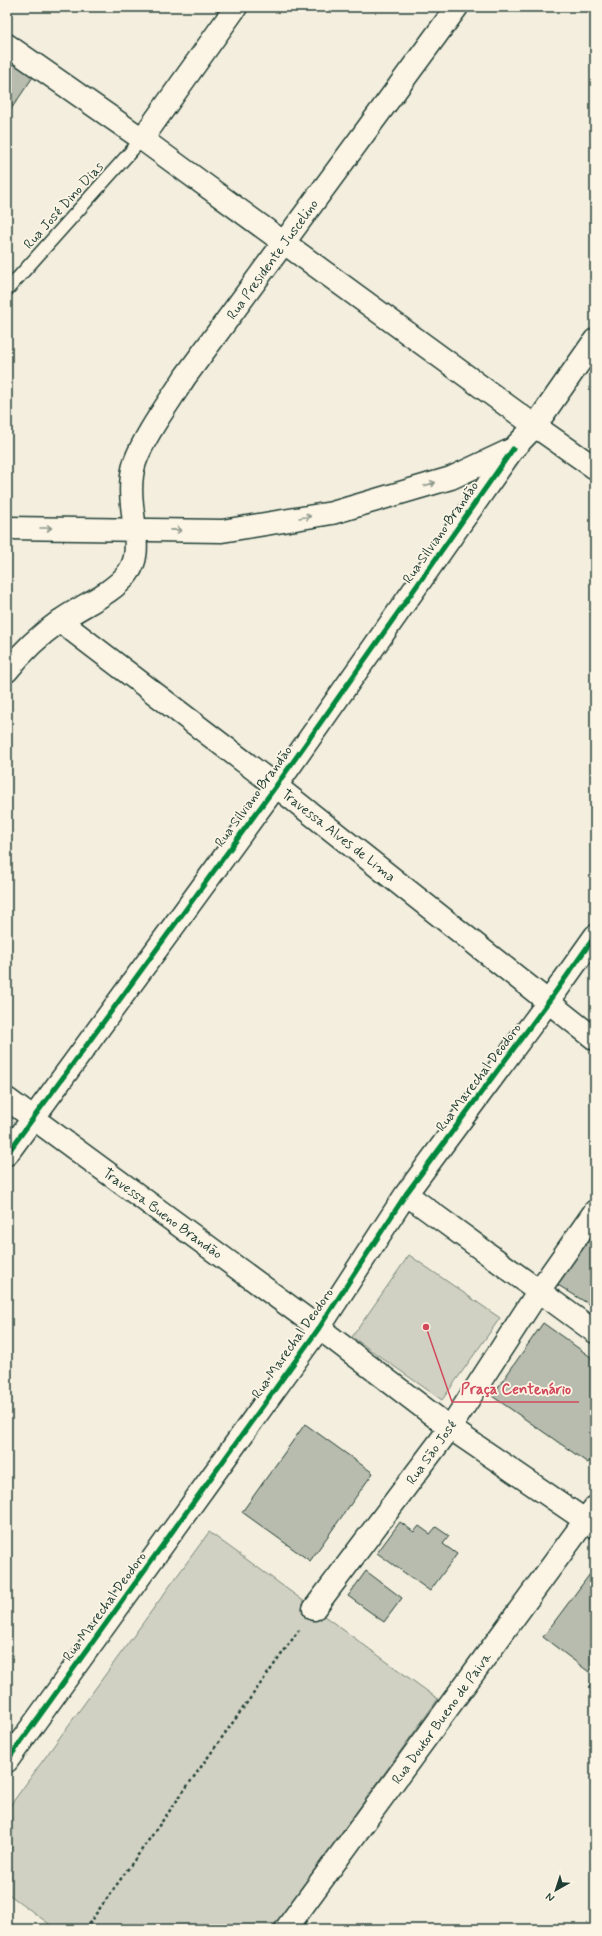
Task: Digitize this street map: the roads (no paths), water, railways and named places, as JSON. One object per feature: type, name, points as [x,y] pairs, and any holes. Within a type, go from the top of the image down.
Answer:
[{"type":"street","points":[[142,139],[236,7]]},
{"type":"street","name":"Rua Presidente Juscelino","points":[[7,671],[23,651],[60,621],[112,588],[128,573],[137,553],[131,500],[135,462],[150,433],[185,377],[285,243],[457,7]]},
{"type":"street","points":[[7,45],[142,139],[535,426],[595,468]]},
{"type":"street","points":[[7,528],[222,531],[332,513],[452,478],[513,449],[535,426],[595,340]]},
{"type":"street","name":"Rua Silviano Brandão","points":[[7,1154],[276,786],[513,449]]},
{"type":"street","name":"Travessa Alves de Lima","points":[[60,621],[276,786],[595,1039]]},
{"type":"street","name":"Rua Marechal Deodoro","points":[[7,1761],[319,1328],[406,1194],[549,1001],[595,936]]},
{"type":"street","name":"Travessa Bueno Brandão","points":[[7,1099],[319,1328],[450,1428],[592,1518]]},
{"type":"street","points":[[406,1194],[538,1292],[595,1332]]},
{"type":"street","name":"Rua São José","points":[[314,1609],[450,1428],[538,1292],[595,1211]]},
{"type":"street","name":"Rua Doutor Bueno de Paiva","points":[[286,1929],[592,1518]]},
{"type":"lane","name":"Rua José Dino Dias","points":[[7,290],[142,139]]},
{"type":"place","name":"Praça Centenário","points":[[426,1327]]}]
